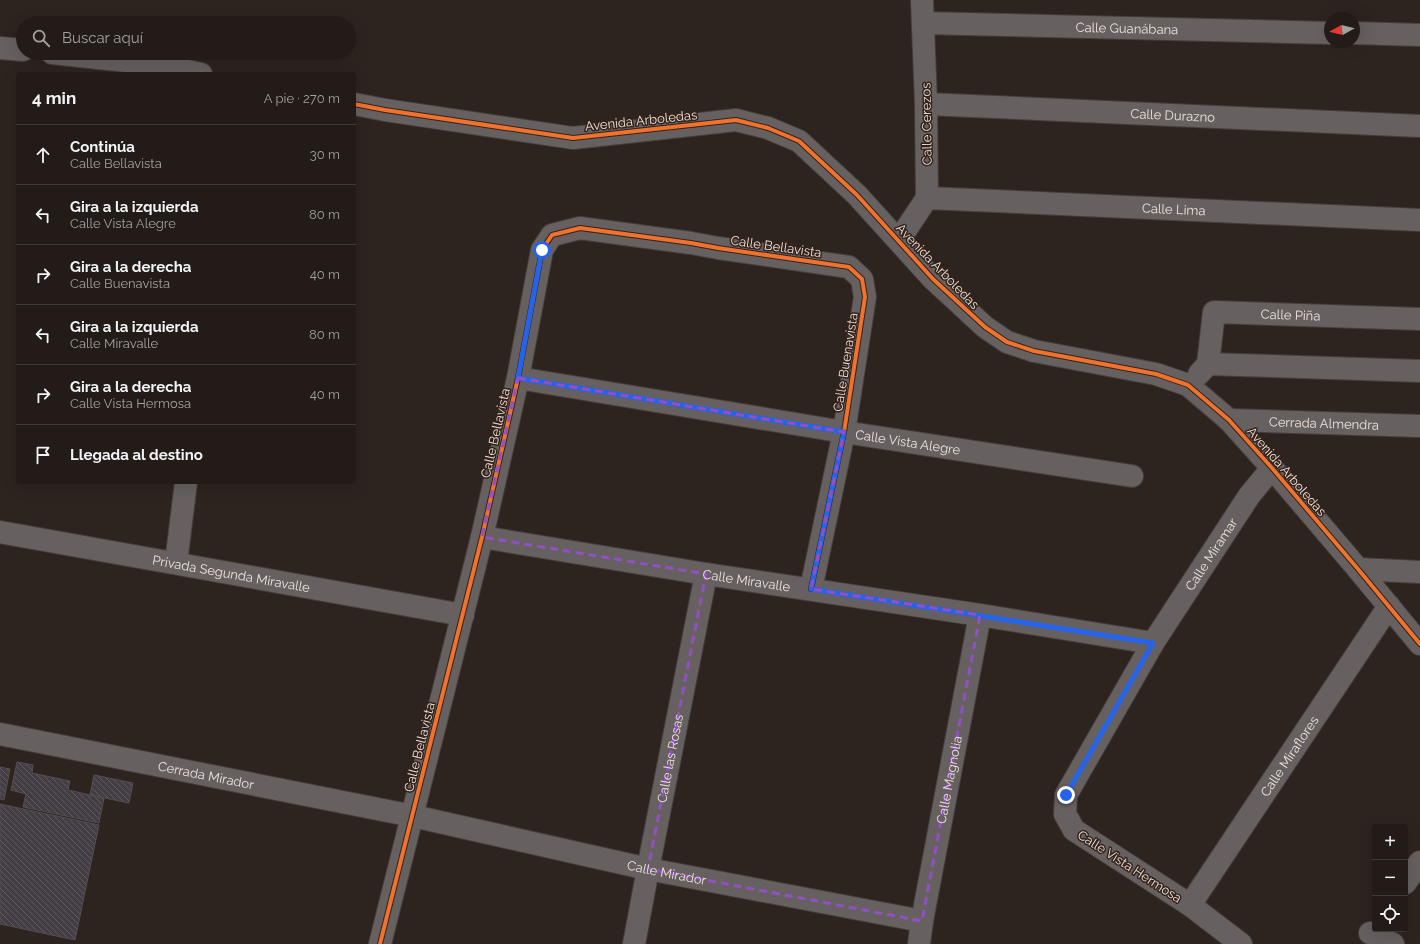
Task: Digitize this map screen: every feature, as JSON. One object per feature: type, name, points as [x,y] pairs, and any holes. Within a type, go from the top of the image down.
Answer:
[{"type":"street","name":"Calle Cerezos","points":[[922,0],[926,104],[927,198]]},
{"type":"street","name":"Calle Guanábana","points":[[923,23],[1324,33]]},
{"type":"street","points":[[1360,33],[1420,35]]},
{"type":"street","points":[[0,48],[16,49]]},
{"type":"street","points":[[117,60],[154,64],[192,72]]},
{"type":"street","name":"Avenida Arboledas","points":[[356,104],[573,138],[736,120],[768,128],[799,141],[857,195],[933,279],[985,327],[1007,342],[1034,351],[1156,374],[1188,385],[1229,420],[1272,468],[1420,644]]},
{"type":"street","name":"Calle Durazno","points":[[926,104],[1420,126]]},
{"type":"street","points":[[899,240],[927,198]]},
{"type":"street","name":"Calle Lima","points":[[927,198],[1420,220]]},
{"type":"street","name":"Calle Bellavista","points":[[380,944],[482,537],[518,378],[542,250],[552,235],[580,228],[691,243],[849,267],[862,279]]},
{"type":"street","name":"Calle Buenavista","points":[[811,589],[844,432],[865,297],[862,279]]},
{"type":"street","name":"Calle Piña","points":[[1208,364],[1214,312],[1420,319]]},
{"type":"street","points":[[1188,385],[1208,364],[1420,371]]},
{"type":"street","name":"Calle Vista Alegre","points":[[518,378],[844,432],[1132,476]]},
{"type":"street","name":"Cerrada Almendra","points":[[1229,420],[1420,426]]},
{"type":"street","name":"Calle Miramar","points":[[1153,643],[1249,496],[1272,468]]},
{"type":"street","points":[[176,562],[186,484]]},
{"type":"street","name":"Privada Segunda Miravalle","points":[[0,532],[176,562],[463,615]]},
{"type":"street","name":"Calle Miravalle","points":[[482,537],[706,574],[980,615],[1153,643]]},
{"type":"street","points":[[1358,569],[1420,572]]},
{"type":"street","name":"Calle las Rosas","points":[[634,944],[706,574]]},
{"type":"street","name":"Calle Miraflores","points":[[1190,905],[1389,606]]},
{"type":"street","name":"Calle Magnolia","points":[[919,944],[922,921],[980,615]]},
{"type":"street","name":"Calle Vista Hermosa","points":[[1153,643],[1066,795],[1065,814],[1074,830],[1190,905],[1241,944]]},
{"type":"street","name":"Cerrada Mirador","points":[[0,734],[413,816]]},
{"type":"street","name":"Calle Mirador","points":[[413,816],[648,870],[922,921]]},
{"type":"street","points":[[1408,879],[1420,862]]},
{"type":"street","points":[[1369,934],[1393,944]]},
{"type":"highlighted area","points":[[518,378],[844,432],[811,589],[980,615],[922,921],[648,869],[706,574],[482,537]]},
{"type":"building","points":[[17,762],[33,765],[32,773],[70,781],[68,790],[104,798],[99,823],[23,807],[26,794],[11,790]]},
{"type":"building","points":[[0,767],[10,769],[4,800],[0,799]]},
{"type":"building","points":[[94,775],[133,783],[129,803],[90,795]]},
{"type":"building","points":[[0,804],[99,825],[75,940],[0,924]]},
{"type":"cycle path","points":[[356,104],[573,138],[736,120],[768,128],[799,141],[857,195],[933,279],[985,327],[1007,342],[1034,351],[1156,374],[1188,385],[1229,420],[1272,468],[1420,644]]},
{"type":"cycle path","points":[[380,944],[482,537],[518,378],[542,250],[552,235],[580,228],[691,243],[849,267],[862,279],[865,297],[844,432],[811,589]]},
{"type":"route","points":[[542,250],[518,378],[844,432],[811,589],[1153,643],[1066,795]]}]
